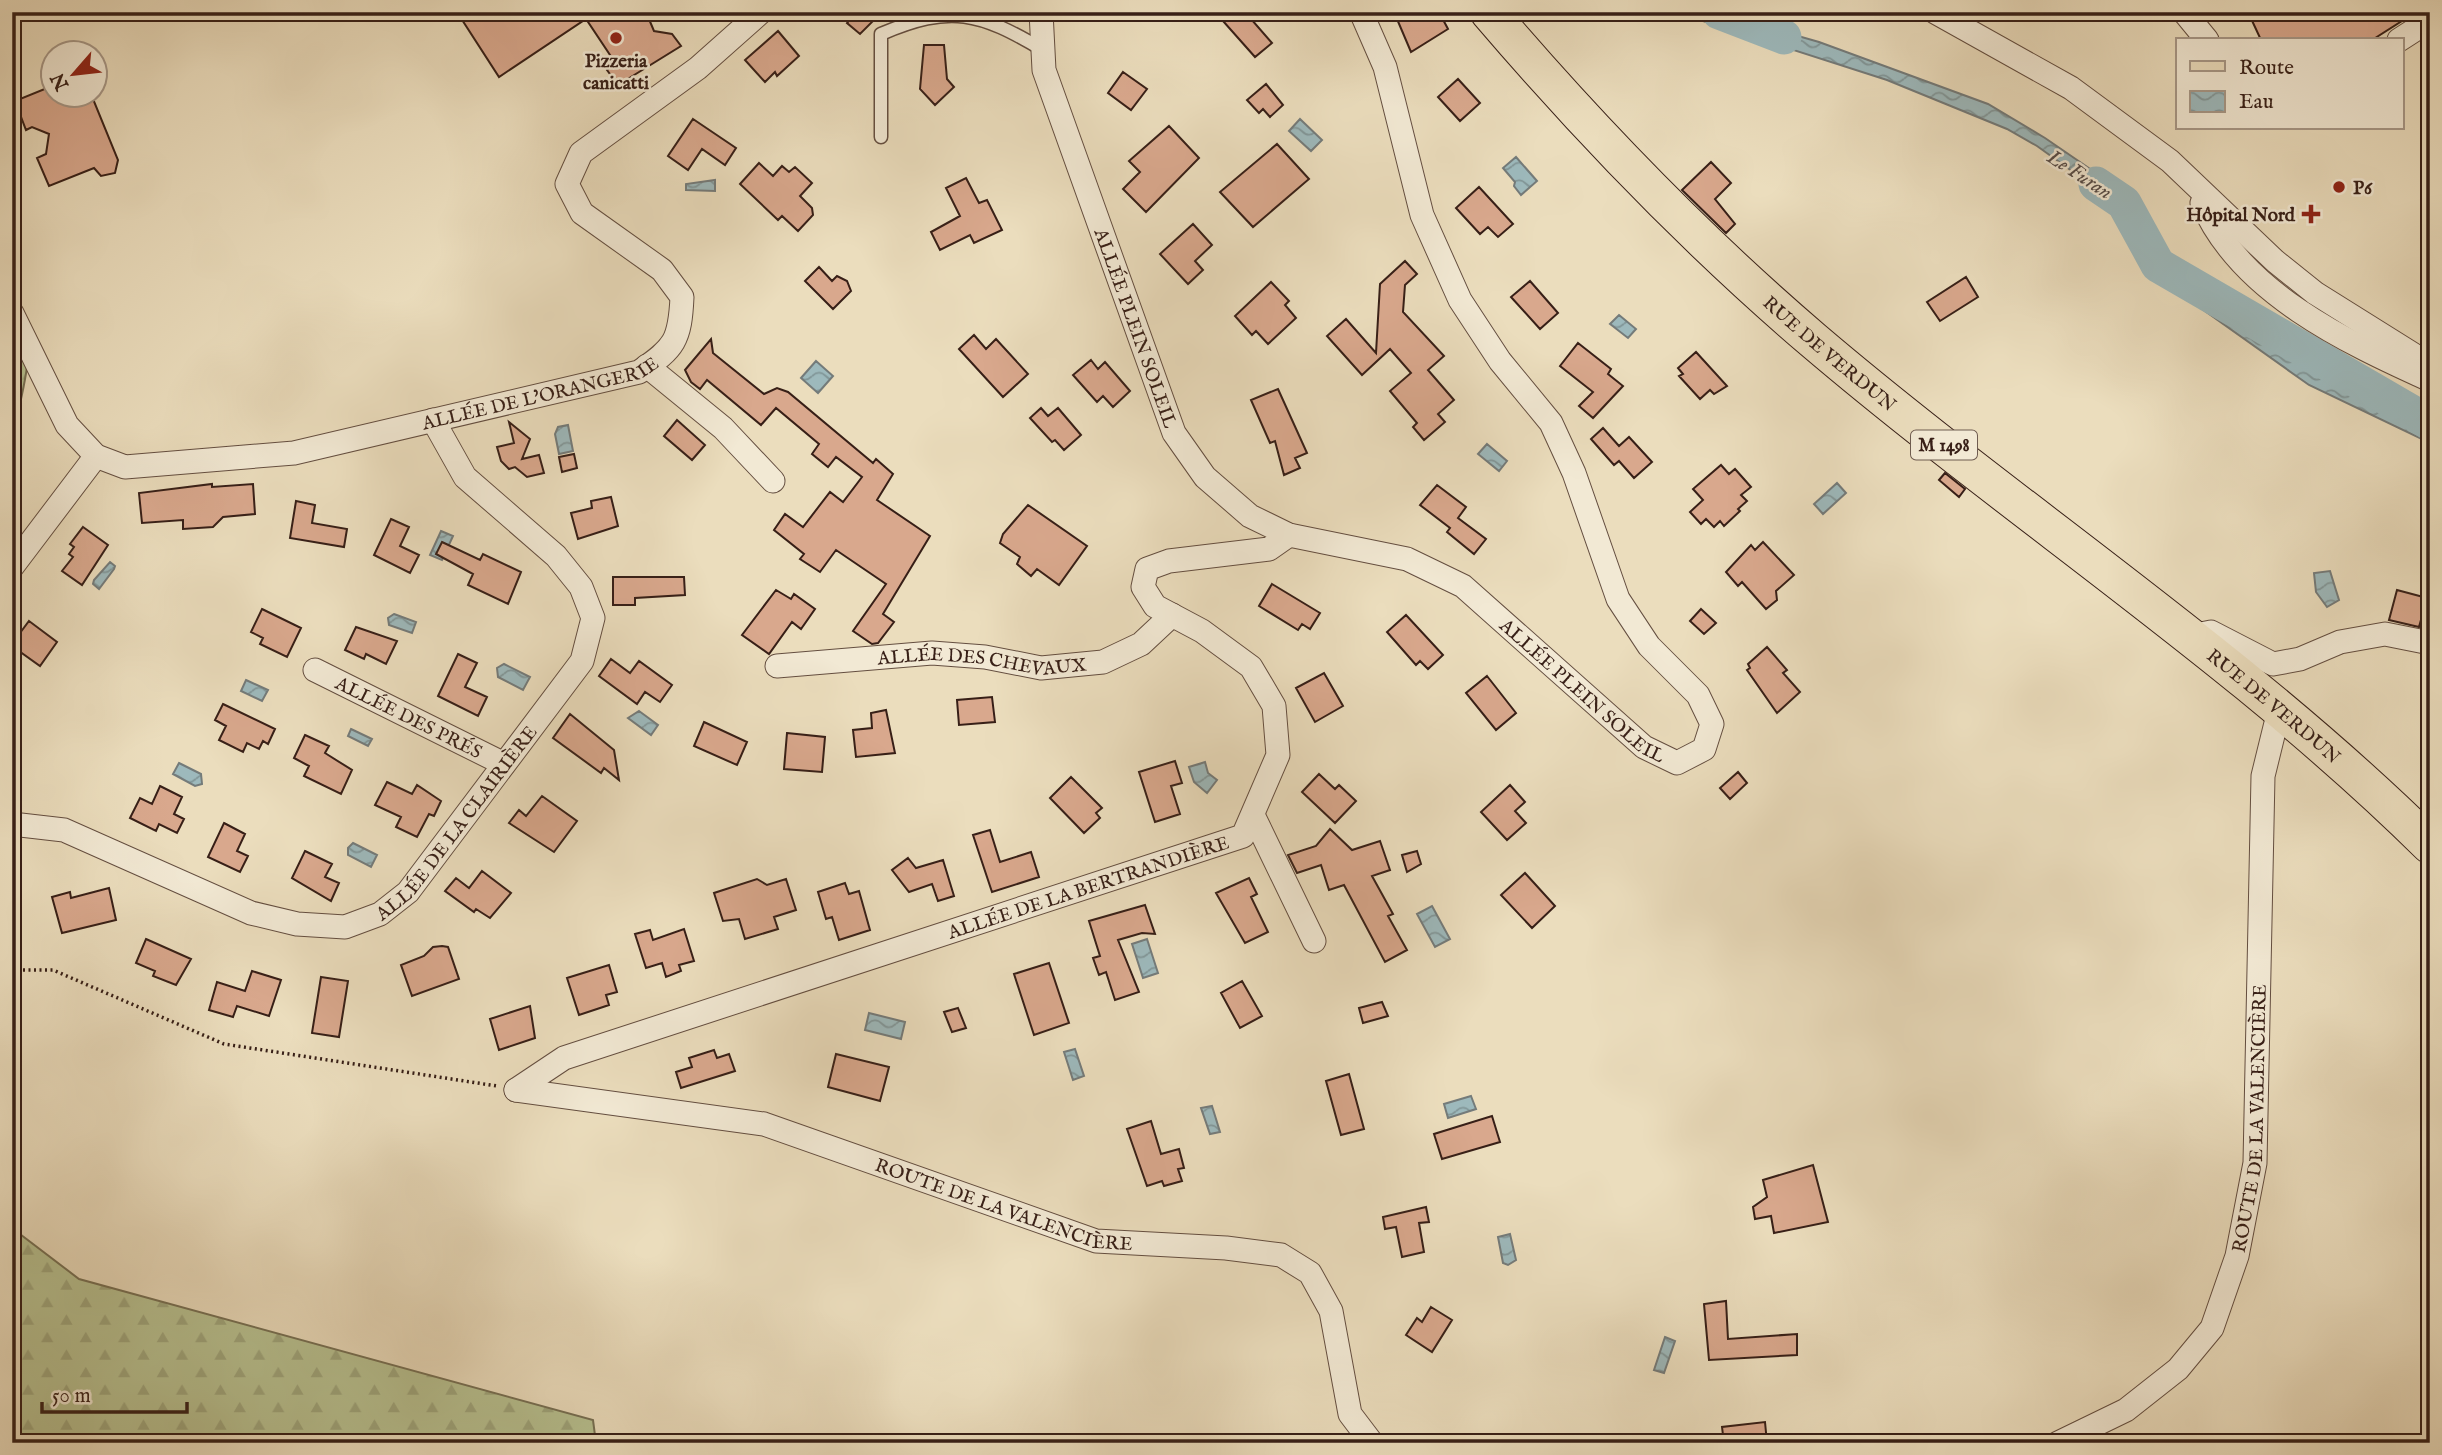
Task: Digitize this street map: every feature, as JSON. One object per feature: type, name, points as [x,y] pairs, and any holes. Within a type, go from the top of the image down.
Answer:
[{"type":"main road","name":"RUE DE VERDUN","points":[[1489,12],[1567,102],[1674,212],[1813,340],[2282,713],[2372,787],[2430,845]]},
{"type":"street","name":"ALLÉE DE L'ORANGERIE","points":[[12,313],[67,425],[96,456],[125,467],[294,453],[639,372],[668,352],[680,327],[682,297],[662,270],[582,213],[567,184],[581,153],[698,68],[761,12]]},
{"type":"street","name":"ALLÉE PLEIN SOLEIL","points":[[1041,12],[1044,70],[1174,433],[1205,477],[1250,516],[1289,535],[1407,559],[1463,586],[1644,747],[1677,763],[1704,749],[1712,724],[1698,695],[1649,646],[1618,599],[1574,473],[1551,423],[1500,361],[1460,300],[1422,215],[1385,67],[1361,12]]},
{"type":"street","points":[[1936,12],[1959,18],[2071,88],[2170,161],[2275,261],[2315,293],[2430,365]]},
{"type":"street","points":[[2184,12],[2205,38]]},
{"type":"street","points":[[2402,38],[2430,20]]},
{"type":"street","points":[[2194,184],[2206,211],[2250,273],[2293,308],[2430,380]]},
{"type":"street","points":[[647,366],[723,428],[773,481]]},
{"type":"street","name":"ALLÉE DE LA CLAIRIÈRE","points":[[12,824],[64,830],[251,913],[297,924],[345,927],[380,914],[408,892],[582,661],[593,618],[581,587],[556,556],[465,477],[433,420]]},
{"type":"street","points":[[12,567],[96,456]]},
{"type":"street","name":"ALLÉE DE LA BERTRANDIÈRE","points":[[516,1090],[564,1058],[1243,836],[1278,755],[1274,706],[1251,667],[1202,631],[1155,606],[1143,587],[1147,569],[1169,561],[1269,549],[1289,535]]},
{"type":"street","name":"ALLÉE DES CHEVAUX","points":[[776,667],[932,653],[985,657],[1041,668],[1102,662],[1141,644],[1172,615]]},
{"type":"street","points":[[2189,637],[2211,632],[2273,664],[2300,659],[2340,642],[2385,634],[2430,643]]},
{"type":"street","name":"ALLÉE DES PRÉS","points":[[315,670],[504,764]]},
{"type":"street","name":"ROUTE DE LA VALENCIÈRE","points":[[2058,1443],[2126,1410],[2178,1369],[2212,1328],[2237,1256],[2255,1163],[2263,776],[2276,723],[2282,713]]},
{"type":"street","points":[[1253,815],[1314,942]]},
{"type":"street","name":"ROUTE DE LA VALENCIÈRE","points":[[516,1090],[764,1124],[1096,1241],[1226,1248],[1281,1255],[1310,1273],[1331,1311],[1350,1414],[1372,1443]]},
{"type":"lane","points":[[881,137],[881,34],[917,18],[961,14],[1001,25],[1043,50]]},
{"type":"path","points":[[12,970],[52,970],[224,1044],[516,1090]]},
{"type":"green space","points":[[12,299],[21,310],[29,339],[17,417],[12,419]]},
{"type":"green space","points":[[12,1228],[79,1279],[593,1420],[596,1443],[12,1443]]},
{"type":"water","points":[[1675,12],[1714,12],[1819,42],[1988,104],[2045,138],[2131,197],[2138,204],[2158,250],[2175,271],[2309,366],[2430,428],[2430,443],[2309,385],[2195,304],[2163,277],[2151,261],[2133,215],[2037,146],[2007,129],[1887,80]]},
{"type":"water","points":[[1300,119],[1322,140],[1311,151],[1289,131]]},
{"type":"water","points":[[1516,157],[1537,181],[1521,195],[1514,186],[1515,182],[1503,168]]},
{"type":"water","points":[[715,180],[715,191],[686,190],[686,184]]},
{"type":"water","points":[[1619,315],[1636,329],[1628,338],[1610,324]]},
{"type":"water","points":[[816,361],[833,376],[818,393],[801,378]]},
{"type":"water","points":[[568,425],[573,451],[559,454],[555,434],[558,427]]},
{"type":"water","points":[[1487,444],[1507,461],[1499,471],[1478,454]]},
{"type":"water","points":[[1837,483],[1846,493],[1823,514],[1814,504]]},
{"type":"water","points":[[441,531],[453,536],[442,560],[430,555]]},
{"type":"water","points":[[110,562],[115,566],[114,569],[99,589],[93,584],[94,580]]},
{"type":"water","points":[[2330,571],[2339,600],[2327,607],[2316,592],[2314,573]]},
{"type":"water","points":[[394,614],[416,622],[412,633],[389,625],[388,618]]},
{"type":"water","points":[[504,664],[530,677],[523,690],[498,677],[497,668]]},
{"type":"water","points":[[246,680],[268,690],[262,701],[241,691]]},
{"type":"water","points":[[639,711],[658,725],[651,735],[628,718]]},
{"type":"water","points":[[351,729],[372,739],[368,746],[348,736]]},
{"type":"water","points":[[1205,762],[1208,773],[1217,780],[1207,793],[1194,782],[1189,767]]},
{"type":"water","points":[[179,763],[201,774],[202,784],[195,786],[173,774]]},
{"type":"water","points":[[353,843],[377,855],[371,867],[348,855],[348,848]]},
{"type":"water","points":[[1432,906],[1450,939],[1435,947],[1417,914]]},
{"type":"water","points":[[1147,939],[1158,973],[1143,978],[1132,944]]},
{"type":"water","points":[[869,1013],[905,1022],[901,1039],[865,1030]]},
{"type":"water","points":[[1075,1049],[1084,1076],[1073,1080],[1064,1052]]},
{"type":"water","points":[[1471,1096],[1476,1109],[1448,1118],[1444,1104]]},
{"type":"water","points":[[1212,1106],[1220,1132],[1210,1134],[1201,1108]]},
{"type":"water","points":[[1510,1234],[1516,1260],[1508,1265],[1503,1263],[1498,1237]]},
{"type":"water","points":[[1665,1337],[1675,1341],[1664,1373],[1654,1370]]},
{"type":"building","points":[[457,12],[646,12],[654,31],[672,34],[681,46],[618,85],[607,70],[616,64],[586,19],[499,77]]},
{"type":"building","points":[[856,12],[872,22],[860,34],[847,23]]},
{"type":"building","points":[[1215,12],[1245,12],[1272,43],[1255,57]]},
{"type":"building","points":[[1394,12],[1440,14],[1448,29],[1411,52]]},
{"type":"building","points":[[2248,12],[2416,12],[2375,38],[2260,38]]},
{"type":"building","points":[[778,31],[799,56],[777,76],[775,72],[765,82],[745,60]]},
{"type":"building","points":[[924,45],[944,45],[947,79],[954,87],[935,105],[920,89]]},
{"type":"building","points":[[1123,72],[1147,89],[1131,110],[1108,93]]},
{"type":"building","points":[[1458,79],[1480,103],[1460,121],[1438,97]]},
{"type":"building","points":[[1266,84],[1283,105],[1270,117],[1263,109],[1259,113],[1247,100]]},
{"type":"building","points":[[38,92],[38,108],[97,108],[118,160],[115,173],[101,176],[94,168],[49,186],[37,158],[46,154],[49,134],[32,127],[26,130],[15,101]]},
{"type":"building","points":[[693,119],[736,148],[725,165],[702,149],[688,170],[668,156]]},
{"type":"building","points":[[1169,126],[1199,158],[1146,212],[1123,189],[1140,172],[1129,161]]},
{"type":"building","points":[[1277,144],[1309,179],[1253,227],[1220,192]]},
{"type":"building","points":[[1711,162],[1731,183],[1715,199],[1735,224],[1726,233],[1682,190]]},
{"type":"building","points":[[759,163],[773,176],[782,166],[789,172],[795,167],[812,183],[800,196],[812,208],[813,215],[798,231],[782,216],[778,220],[740,184]]},
{"type":"building","points":[[966,178],[979,203],[987,200],[1002,230],[974,243],[970,235],[940,250],[931,232],[960,216],[946,188]]},
{"type":"building","points":[[1479,187],[1513,224],[1498,237],[1488,227],[1480,234],[1456,208]]},
{"type":"building","points":[[1193,224],[1212,245],[1195,261],[1203,270],[1188,284],[1160,254]]},
{"type":"building","points":[[1405,261],[1417,274],[1405,285],[1403,312],[1444,356],[1428,370],[1454,400],[1438,414],[1445,422],[1424,440],[1413,427],[1417,423],[1390,391],[1411,373],[1390,349],[1362,375],[1327,336],[1346,319],[1376,353],[1380,284]]},
{"type":"building","points":[[819,267],[832,281],[837,276],[847,281],[851,291],[833,309],[805,281]]},
{"type":"building","points":[[1966,277],[1978,297],[1940,321],[1927,302]]},
{"type":"building","points":[[1530,281],[1558,313],[1540,329],[1511,297]]},
{"type":"building","points":[[1271,282],[1289,301],[1285,305],[1296,318],[1268,344],[1256,331],[1252,335],[1235,316]]},
{"type":"building","points":[[974,335],[986,349],[996,339],[1028,374],[1003,397],[959,349]]},
{"type":"building","points":[[711,339],[713,353],[764,394],[777,388],[788,392],[873,463],[876,459],[893,474],[877,500],[930,536],[883,614],[894,622],[878,643],[872,644],[853,631],[886,584],[836,550],[820,572],[800,559],[804,554],[774,530],[785,514],[803,527],[830,492],[843,502],[862,477],[836,457],[828,467],[812,454],[819,444],[776,408],[761,425],[707,380],[700,389],[691,382],[685,370]]},
{"type":"building","points":[[1578,343],[1611,369],[1608,374],[1623,386],[1593,418],[1579,406],[1593,392],[1560,366]]},
{"type":"building","points":[[1696,352],[1727,386],[1714,394],[1710,390],[1700,399],[1679,376],[1683,374],[1678,368]]},
{"type":"building","points":[[1091,360],[1098,369],[1105,362],[1130,391],[1113,407],[1103,396],[1097,402],[1073,375]]},
{"type":"building","points":[[1278,389],[1307,453],[1295,458],[1300,468],[1284,475],[1275,441],[1270,443],[1251,400]]},
{"type":"building","points":[[1041,408],[1048,416],[1058,408],[1081,435],[1064,450],[1055,440],[1052,442],[1030,418]]},
{"type":"building","points":[[677,420],[705,445],[692,460],[664,436]]},
{"type":"building","points":[[509,422],[530,439],[522,459],[539,455],[544,473],[527,477],[515,467],[509,469],[501,461],[497,447],[514,443]]},
{"type":"building","points":[[1603,428],[1619,446],[1629,437],[1652,462],[1634,478],[1619,461],[1614,465],[1591,439]]},
{"type":"building","points":[[574,454],[577,468],[562,472],[559,457]]},
{"type":"building","points":[[1721,465],[1729,474],[1735,469],[1751,487],[1741,495],[1747,501],[1738,509],[1740,511],[1724,526],[1720,521],[1714,527],[1706,519],[1701,524],[1690,512],[1703,500],[1693,489]]},
{"type":"building","points":[[1945,473],[1965,489],[1959,497],[1939,480]]},
{"type":"building","points":[[212,484],[212,487],[253,484],[255,514],[223,517],[213,527],[183,529],[183,520],[142,523],[139,493]]},
{"type":"building","points":[[1437,485],[1466,507],[1458,518],[1486,539],[1474,554],[1447,532],[1450,528],[1420,505]]},
{"type":"building","points":[[611,497],[618,526],[578,539],[571,513],[592,508],[591,501]]},
{"type":"building","points":[[296,501],[315,505],[312,523],[347,529],[344,547],[290,538]]},
{"type":"building","points":[[1028,505],[1087,546],[1059,585],[1037,569],[1031,576],[1017,564],[1020,557],[1000,543],[1003,534]]},
{"type":"building","points":[[391,519],[409,527],[400,546],[419,555],[410,573],[374,555]]},
{"type":"building","points":[[83,527],[108,545],[82,585],[62,571],[73,557],[69,554],[74,547],[70,544]]},
{"type":"building","points":[[442,542],[480,560],[483,554],[521,572],[508,604],[468,585],[473,574],[436,554]]},
{"type":"building","points":[[1763,542],[1794,575],[1776,591],[1777,600],[1766,609],[1742,582],[1738,586],[1726,572],[1751,545],[1755,550]]},
{"type":"building","points":[[613,577],[684,577],[685,595],[635,598],[635,605],[613,605]]},
{"type":"building","points":[[1272,584],[1320,613],[1310,629],[1302,624],[1298,630],[1259,606]]},
{"type":"building","points":[[776,590],[791,599],[794,594],[815,609],[801,629],[792,622],[769,654],[742,635]]},
{"type":"building","points":[[2397,590],[2427,598],[2419,627],[2389,620]]},
{"type":"building","points":[[262,609],[301,628],[287,657],[260,644],[263,638],[251,632]]},
{"type":"building","points":[[1701,609],[1716,623],[1704,634],[1690,621]]},
{"type":"building","points":[[1406,615],[1443,655],[1428,669],[1420,661],[1416,665],[1387,632]]},
{"type":"building","points":[[29,621],[57,642],[40,666],[12,646],[12,628],[20,633]]},
{"type":"building","points":[[356,627],[397,641],[386,664],[366,654],[364,659],[345,650]]},
{"type":"building","points":[[1767,647],[1787,670],[1783,673],[1800,692],[1777,713],[1747,670],[1750,668],[1748,664]]},
{"type":"building","points":[[458,654],[477,663],[465,687],[487,697],[478,716],[438,696]]},
{"type":"building","points":[[611,659],[630,673],[639,661],[672,685],[660,702],[645,692],[637,704],[599,676]]},
{"type":"building","points":[[1324,673],[1343,706],[1315,722],[1296,688]]},
{"type":"building","points":[[1487,676],[1516,713],[1496,730],[1466,693]]},
{"type":"building","points":[[992,697],[995,722],[959,725],[957,700]]},
{"type":"building","points":[[223,704],[275,729],[268,744],[263,741],[259,749],[247,743],[243,752],[219,740],[226,726],[215,720]]},
{"type":"building","points":[[886,710],[895,753],[856,757],[853,730],[872,728],[871,713]]},
{"type":"building","points":[[570,714],[614,750],[619,780],[604,768],[601,773],[553,738]]},
{"type":"building","points":[[704,722],[747,742],[737,765],[694,746]]},
{"type":"building","points":[[787,733],[825,737],[822,772],[784,769]]},
{"type":"building","points":[[305,735],[329,746],[325,753],[352,770],[341,794],[304,776],[309,766],[294,758]]},
{"type":"building","points":[[1175,761],[1182,783],[1171,786],[1180,814],[1155,822],[1139,772]]},
{"type":"building","points":[[1738,772],[1747,783],[1730,799],[1720,788]]},
{"type":"building","points":[[1319,774],[1335,789],[1339,785],[1356,801],[1335,823],[1302,792]]},
{"type":"building","points":[[1071,777],[1102,808],[1096,813],[1100,818],[1084,833],[1050,798]]},
{"type":"building","points":[[387,782],[412,794],[417,785],[441,801],[434,816],[429,814],[417,837],[396,827],[401,817],[375,805]]},
{"type":"building","points":[[1510,785],[1525,802],[1515,811],[1526,823],[1507,840],[1481,812]]},
{"type":"building","points":[[160,786],[182,797],[174,814],[184,819],[177,833],[159,824],[156,831],[130,818],[140,798],[152,804]]},
{"type":"building","points":[[542,796],[577,821],[554,852],[509,823],[519,810],[526,816]]},
{"type":"building","points":[[224,823],[245,834],[237,851],[248,856],[240,872],[208,857]]},
{"type":"building","points":[[1330,829],[1352,850],[1380,841],[1390,870],[1372,876],[1393,914],[1388,916],[1407,950],[1385,962],[1344,885],[1329,890],[1321,865],[1297,873],[1288,855],[1316,846]]},
{"type":"building","points":[[990,830],[1000,862],[1031,852],[1039,877],[992,892],[973,835]]},
{"type":"building","points":[[305,851],[332,864],[325,877],[339,883],[331,901],[292,878]]},
{"type":"building","points":[[1417,851],[1421,864],[1407,872],[1402,855]]},
{"type":"building","points":[[908,858],[916,868],[943,860],[954,896],[938,901],[932,884],[909,892],[892,870]]},
{"type":"building","points":[[482,871],[511,893],[490,918],[476,909],[474,912],[445,891],[456,878],[469,888]]},
{"type":"building","points":[[1525,873],[1555,906],[1532,928],[1501,895]]},
{"type":"building","points":[[1249,878],[1257,894],[1251,897],[1268,932],[1245,943],[1216,893]]},
{"type":"building","points":[[757,879],[767,885],[786,879],[796,910],[774,917],[778,929],[745,939],[739,919],[723,921],[714,893]]},
{"type":"building","points":[[845,883],[849,894],[859,891],[870,930],[839,940],[832,917],[826,919],[818,892]]},
{"type":"building","points":[[109,888],[116,920],[62,933],[52,897],[70,892],[71,898]]},
{"type":"building","points":[[1145,905],[1155,934],[1142,933],[1118,940],[1139,992],[1115,1000],[1106,972],[1099,975],[1093,958],[1100,956],[1089,921]]},
{"type":"building","points":[[684,929],[694,961],[679,965],[681,971],[666,977],[662,963],[646,968],[635,934],[650,930],[653,940]]},
{"type":"building","points":[[146,939],[191,959],[176,985],[153,976],[155,971],[136,963]]},
{"type":"building","points":[[433,947],[448,947],[459,979],[412,996],[401,965],[424,956]]},
{"type":"building","points":[[1049,963],[1069,1023],[1034,1035],[1014,974]]},
{"type":"building","points":[[609,965],[617,992],[606,995],[609,1005],[579,1015],[567,978]]},
{"type":"building","points":[[252,971],[281,980],[269,1016],[237,1006],[233,1017],[209,1010],[217,982],[245,991]]},
{"type":"building","points":[[321,977],[348,981],[339,1037],[312,1033]]},
{"type":"building","points":[[1242,981],[1262,1016],[1240,1028],[1221,993]]},
{"type":"building","points":[[1382,1002],[1388,1016],[1363,1023],[1359,1008]]},
{"type":"building","points":[[530,1006],[535,1038],[499,1050],[490,1019]]},
{"type":"building","points":[[958,1008],[966,1028],[952,1032],[944,1012]]},
{"type":"building","points":[[714,1050],[717,1058],[729,1054],[735,1071],[681,1088],[676,1072],[692,1067],[689,1058]]},
{"type":"building","points":[[836,1054],[889,1067],[880,1101],[828,1087]]},
{"type":"building","points":[[1349,1074],[1364,1129],[1341,1135],[1326,1081]]},
{"type":"building","points":[[1492,1116],[1500,1142],[1442,1159],[1434,1134]]},
{"type":"building","points":[[1151,1121],[1161,1154],[1179,1149],[1184,1168],[1178,1169],[1182,1181],[1164,1186],[1162,1181],[1147,1186],[1127,1129]]},
{"type":"building","points":[[1813,1165],[1828,1222],[1774,1233],[1771,1216],[1755,1219],[1753,1207],[1767,1197],[1763,1180]]},
{"type":"building","points":[[1426,1207],[1429,1222],[1419,1223],[1424,1252],[1402,1257],[1396,1227],[1385,1229],[1383,1217]]},
{"type":"building","points":[[1726,1301],[1728,1339],[1797,1334],[1797,1355],[1709,1360],[1704,1304]]},
{"type":"building","points":[[1431,1307],[1452,1320],[1432,1352],[1406,1335],[1417,1318],[1422,1322]]},
{"type":"building","points":[[1765,1422],[1767,1443],[1724,1443],[1722,1427]]},
{"type":"waterway","name":"Le Furan","points":[[1719,12],[1784,37]]},
{"type":"waterway","name":"Le Furan","points":[[2096,184],[2124,203],[2158,265],[2430,423]]},
{"type":"place","name":"Pizzeria canicatti","points":[[616,38]]},
{"type":"place","name":"P6","points":[[2339,187]]},
{"type":"place","name":"Hôpital Nord","points":[[2311,214]]}]
